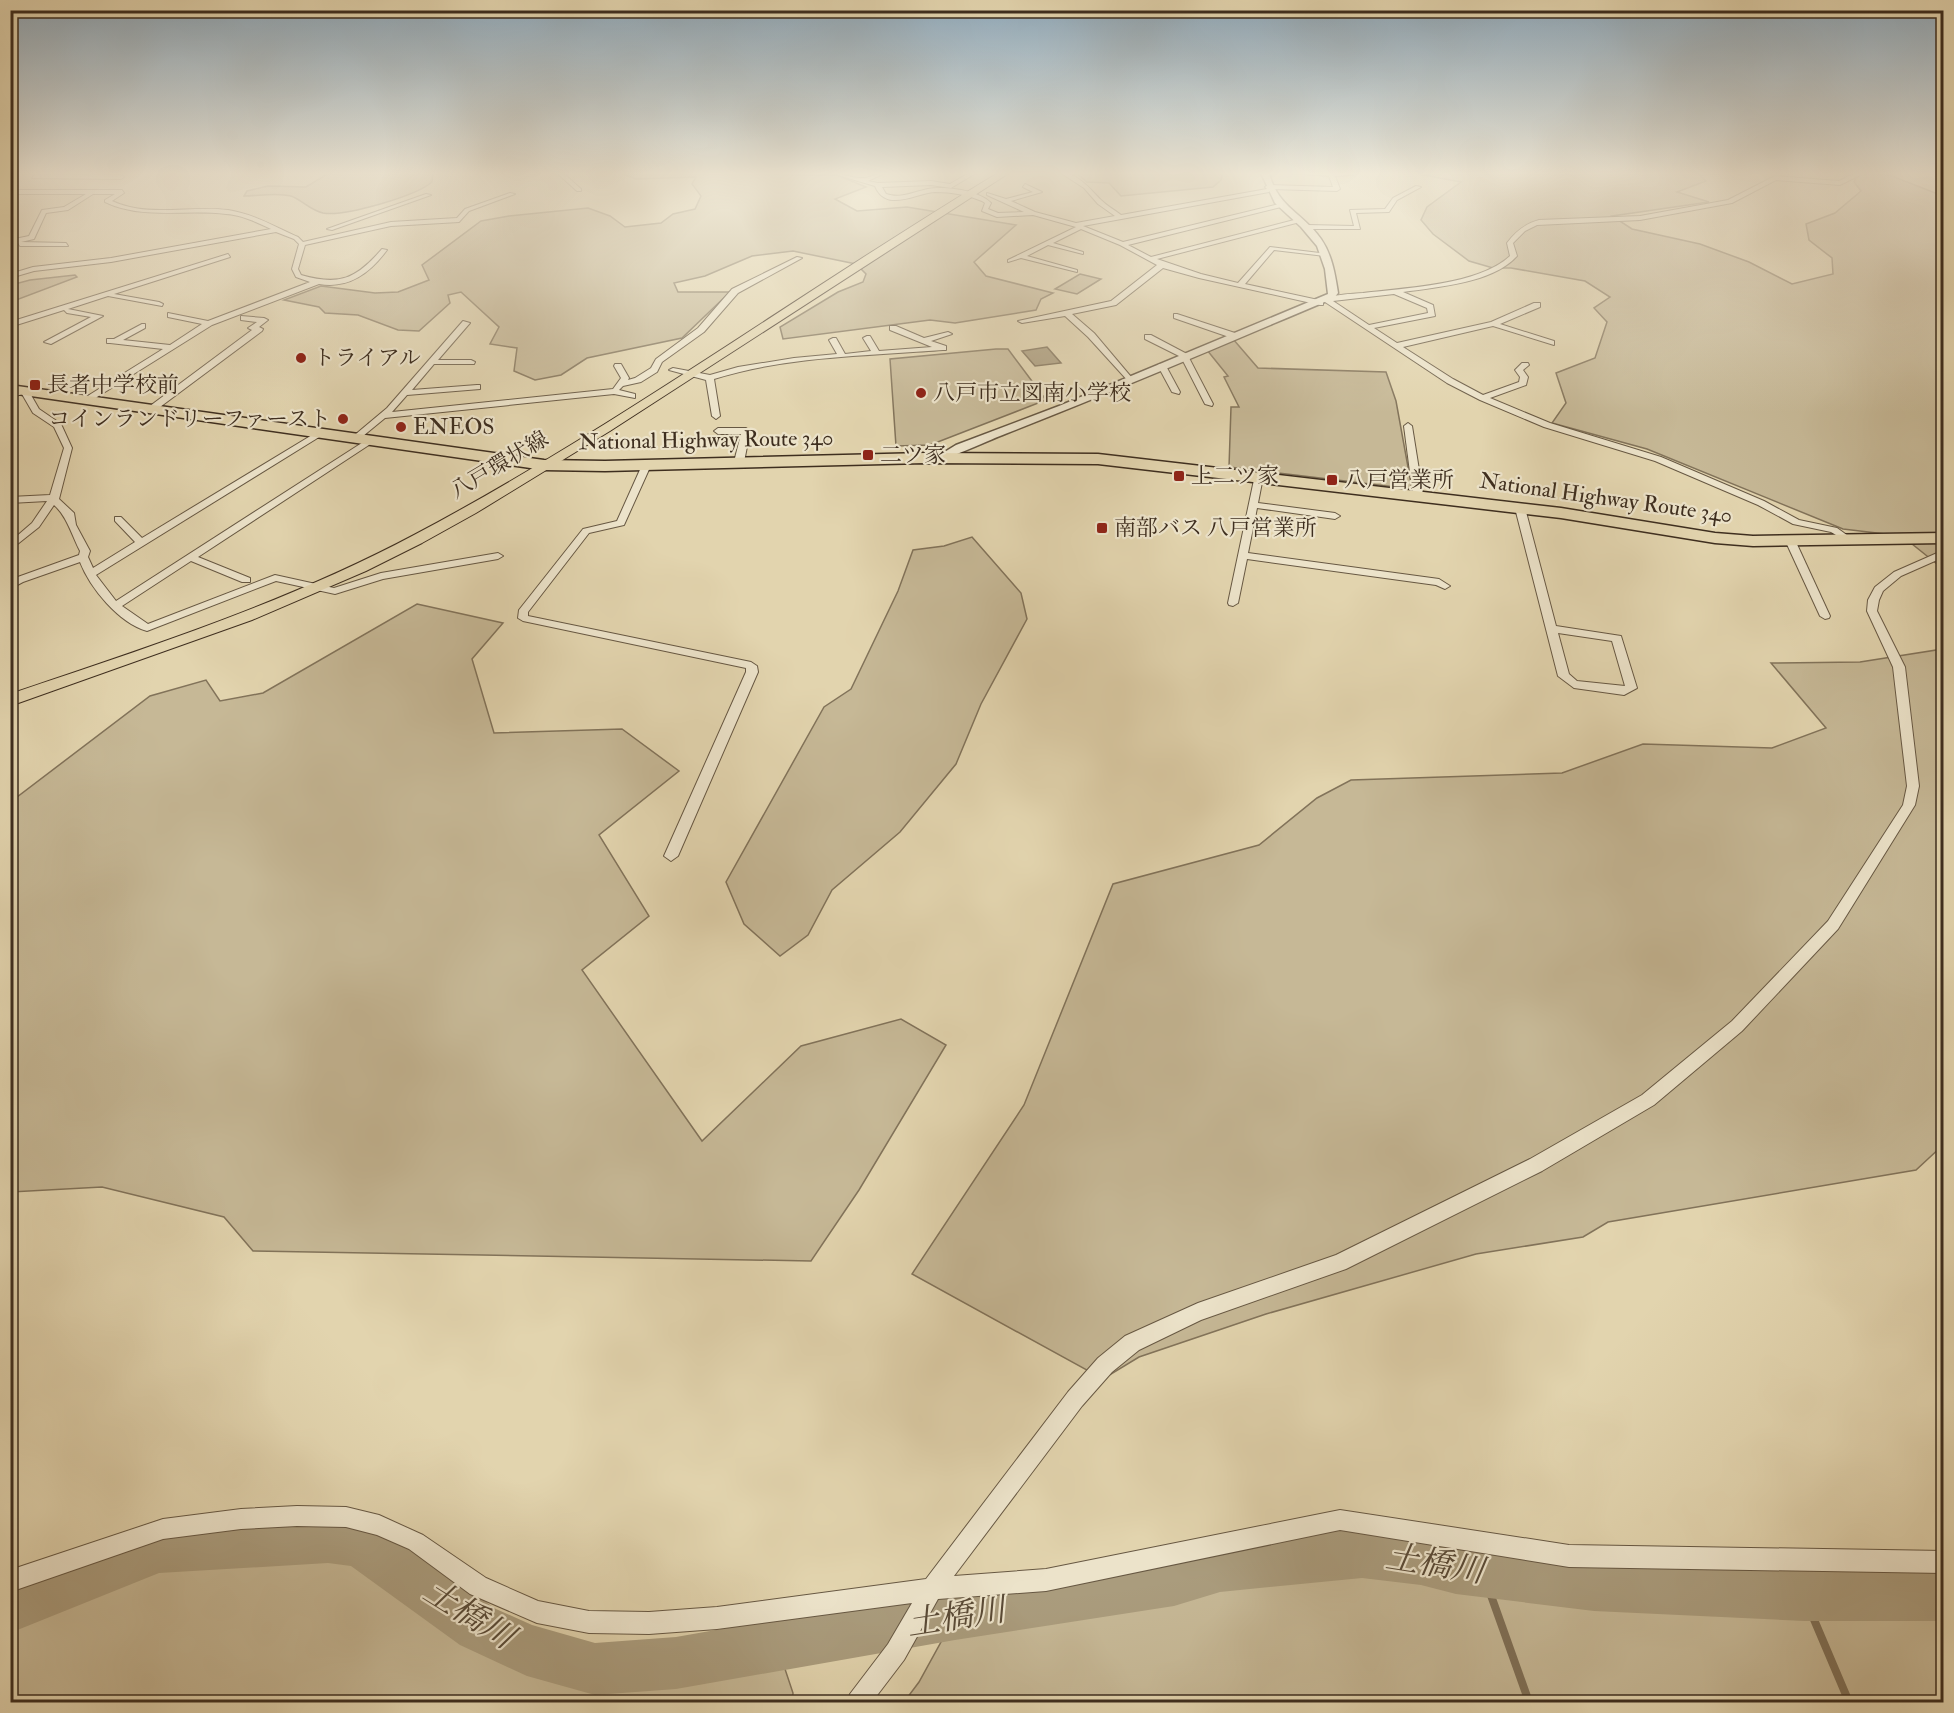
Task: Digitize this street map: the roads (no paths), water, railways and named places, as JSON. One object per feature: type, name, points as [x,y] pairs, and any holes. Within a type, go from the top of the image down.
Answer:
[{"type":"highway","name":"National Highway Route 340","points":[[15,392],[88,399],[544,465],[942,458],[1098,459],[1520,508],[1715,538],[1790,540],[1944,538]]},
{"type":"main road","name":"八戸環状線","points":[[10,688],[165,635],[296,584],[432,517],[527,463],[673,370],[867,253]]},
{"type":"main road","name":"八戸環状線","points":[[10,700],[174,644],[313,588],[470,510],[687,374],[840,270]]},
{"type":"street","points":[[10,276],[33,269],[149,253]]},
{"type":"street","points":[[299,253],[295,269],[298,276],[336,285],[365,271],[381,253]]},
{"type":"street","points":[[1010,261],[1027,253]]},
{"type":"street","points":[[1139,253],[1162,265],[1240,285],[1323,301],[1483,398],[1546,425],[1658,459],[1761,502],[1796,522],[1834,530],[1846,538]]},
{"type":"street","points":[[1150,259],[1176,253]]},
{"type":"street","points":[[1240,285],[1268,253]]},
{"type":"street","points":[[1316,253],[1325,254],[1334,293],[1323,301]]},
{"type":"street","points":[[942,458],[960,447],[1323,301],[1459,280],[1499,270],[1511,262],[1513,253]]},
{"type":"street","points":[[10,325],[109,296],[228,256]]},
{"type":"street","points":[[1021,256],[1075,271]]},
{"type":"street","points":[[622,384],[638,380],[654,370],[659,361],[701,330],[735,291],[799,258]]},
{"type":"street","points":[[1022,321],[1113,303],[1162,265]]},
{"type":"street","points":[[88,399],[209,323],[317,282]]},
{"type":"street","points":[[1368,327],[1432,314],[1430,308],[1395,291]]},
{"type":"street","points":[[109,296],[159,304]]},
{"type":"street","points":[[1395,346],[1493,324],[1537,305]]},
{"type":"street","points":[[48,342],[99,316],[62,310]]},
{"type":"street","points":[[1067,312],[1091,335],[1129,380]]},
{"type":"street","points":[[171,315],[209,323]]},
{"type":"street","points":[[1178,316],[1235,336]]},
{"type":"street","points":[[153,408],[259,329],[252,328],[264,320],[244,318]]},
{"type":"street","points":[[354,439],[383,416],[406,393],[466,323]]},
{"type":"street","points":[[1493,324],[1551,343]]},
{"type":"street","points":[[142,326],[113,341],[170,347]]},
{"type":"street","points":[[673,370],[711,378],[738,369],[876,352],[943,348],[893,328]]},
{"type":"street","points":[[924,340],[948,334]]},
{"type":"street","points":[[1148,337],[1184,356],[1209,404]]},
{"type":"street","points":[[867,338],[876,352]]},
{"type":"street","points":[[833,339],[842,356]]},
{"type":"street","points":[[432,362],[471,362]]},
{"type":"street","points":[[1483,398],[1523,383],[1524,377],[1519,370],[1526,365]]},
{"type":"street","points":[[614,392],[625,378],[618,366]]},
{"type":"street","points":[[1161,366],[1176,392]]},
{"type":"street","points":[[711,378],[716,416]]},
{"type":"street","points":[[406,393],[477,387]]},
{"type":"street","points":[[10,547],[36,526],[54,499],[68,448],[58,426],[36,411],[15,392]]},
{"type":"street","points":[[383,416],[614,392],[632,396]]},
{"type":"street","points":[[1408,426],[1418,495]]},
{"type":"street","points":[[718,431],[746,431],[739,462]]},
{"type":"street","points":[[90,574],[320,434]]},
{"type":"street","points":[[115,606],[371,441]]},
{"type":"street","points":[[646,465],[621,523],[586,531],[524,612],[523,618],[751,666],[753,672],[671,856]]},
{"type":"street","points":[[1233,603],[1258,477]]},
{"type":"street","points":[[10,500],[54,499],[69,513],[71,525],[85,551],[83,557],[90,574],[115,606],[147,628],[275,578],[335,591],[381,576],[498,556]]},
{"type":"street","points":[[1252,505],[1335,516]]},
{"type":"street","points":[[1520,508],[1552,629],[1566,679],[1574,684],[1624,691],[1631,688],[1617,638],[1552,629]]},
{"type":"street","points":[[118,519],[141,543]]},
{"type":"street","points":[[1790,540],[1825,616]]},
{"type":"street","points":[[858,1702],[896,1652],[932,1589],[1075,1400],[1105,1365],[1132,1343],[1197,1312],[1340,1263],[1536,1165],[1648,1100],[1737,1026],[1833,925],[1909,805],[1913,786],[1899,667],[1872,611],[1871,601],[1883,583],[1944,554]]},
{"type":"street","points":[[1243,555],[1439,582],[1445,586]]},
{"type":"street","points":[[10,586],[19,580],[83,557]]},
{"type":"street","points":[[192,558],[246,580]]},
{"type":"street","points":[[10,1581],[163,1528],[297,1515],[346,1517],[379,1525],[416,1542],[477,1586],[537,1612],[589,1622],[649,1623],[717,1618],[932,1589],[1046,1580],[1340,1520],[1569,1556],[1944,1562]]},
{"type":"waterway","name":"土橋川","points":[[10,1608],[159,1548],[328,1538],[360,1542],[478,1627],[527,1650],[595,1669],[676,1663],[955,1614],[1174,1581],[1220,1567],[1362,1553],[1421,1560],[1456,1569],[1594,1586],[1804,1596],[1944,1596]]},
{"type":"waterway","points":[[1483,1573],[1529,1702]]},
{"type":"waterway","points":[[1804,1596],[1849,1702]]},
{"type":"place","name":"トライアル","points":[[301,358]]},
{"type":"place","name":"長者中学校前","points":[[35,385]]},
{"type":"place","name":"八戸市立図南小学校","points":[[921,393]]},
{"type":"place","name":"コインランドリーファースト","points":[[343,419]]},
{"type":"place","name":"ENEOS","points":[[401,427]]},
{"type":"place","name":"二ツ家","points":[[868,455]]},
{"type":"place","name":"上二ツ家","points":[[1179,476]]},
{"type":"place","name":"八戸営業所","points":[[1332,480]]},
{"type":"place","name":"南部バス 八戸営業所","points":[[1102,528]]}]
